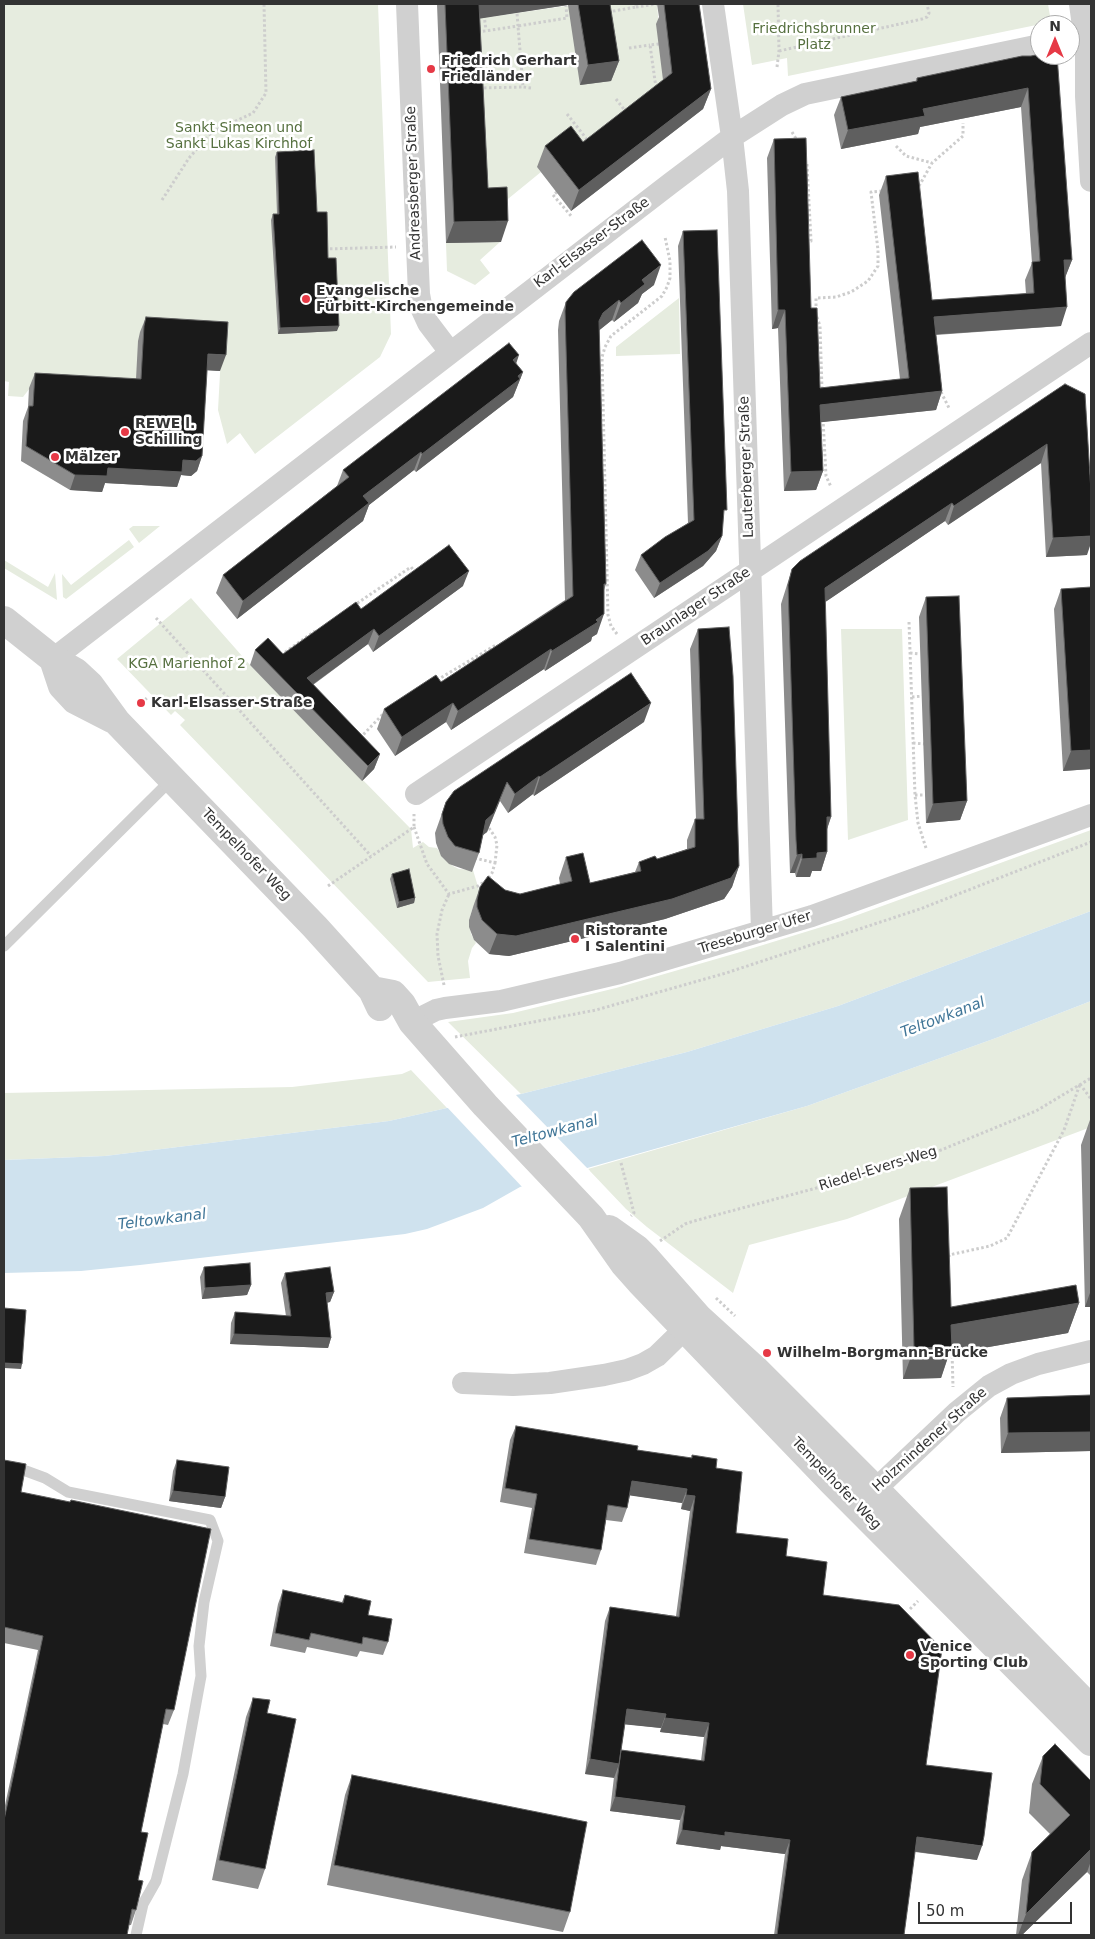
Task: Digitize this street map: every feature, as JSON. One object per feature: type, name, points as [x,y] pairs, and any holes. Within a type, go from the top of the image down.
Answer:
[{"type":"street","name":"Andreasberger Straße","points":[[407,4],[419,294],[422,310],[428,323],[450,352]]},
{"type":"street","name":"Lauterberger Straße","points":[[713,4],[738,191],[762,931]]},
{"type":"street","points":[[1080,42],[1087,60],[1086,96],[1091,181]]},
{"type":"street","name":"Karl-Elsasser-Straße","points":[[53,659],[732,137],[782,105],[805,94],[1030,47]]},
{"type":"street","name":"Braunlager Straße","points":[[416,794],[1091,343]]},
{"type":"street","points":[[4,620],[53,659]]},
{"type":"street","name":"Tempelhofer Weg","points":[[53,659],[62,686],[74,700],[118,722],[315,927],[372,990],[380,1007],[389,1016],[412,1022],[485,1106],[591,1217],[624,1264],[692,1322],[866,1498],[1091,1742]]},
{"type":"street","name":"Treseburger Ufer","points":[[412,1022],[436,1010],[501,1001],[620,973],[762,931],[853,902],[1091,815]]},
{"type":"street","points":[[463,1383],[513,1385],[550,1383],[604,1376],[627,1370],[657,1356],[692,1322]]},
{"type":"street","name":"Holzmindener Straße","points":[[866,1498],[957,1412],[989,1386],[1011,1374],[1038,1364],[1091,1351]]},
{"type":"street","name":"Tempelhofer Weg","points":[[866,1498],[1091,1709]]},
{"type":"lane","points":[[4,946],[172,779]]},
{"type":"lane","points":[[4,1466],[45,1478],[68,1492],[210,1520],[218,1541],[204,1602],[199,1646],[201,1676],[183,1774],[156,1882],[143,1904],[136,1935]]},
{"type":"path","points":[[162,200],[189,158],[212,132],[253,113],[266,93],[264,4]]},
{"type":"path","points":[[607,12],[657,4]]},
{"type":"path","points":[[777,67],[779,51],[778,4]]},
{"type":"path","points":[[779,51],[922,20],[929,13],[927,4]]},
{"type":"path","points":[[472,32],[567,18],[566,6]]},
{"type":"path","points":[[516,13],[524,87]]},
{"type":"path","points":[[484,15],[486,30]]},
{"type":"path","points":[[477,32],[478,41]]},
{"type":"path","points":[[629,48],[659,44]]},
{"type":"path","points":[[650,45],[657,92]]},
{"type":"path","points":[[482,78],[482,88]]},
{"type":"path","points":[[475,88],[531,88]]},
{"type":"path","points":[[616,99],[628,115]]},
{"type":"path","points":[[567,114],[594,148]]},
{"type":"path","points":[[919,195],[918,187],[932,163],[963,136],[963,123]]},
{"type":"path","points":[[792,132],[802,149]]},
{"type":"path","points":[[584,148],[598,138]]},
{"type":"path","points":[[896,146],[906,156],[932,163]]},
{"type":"path","points":[[802,241],[811,241],[806,158]]},
{"type":"path","points":[[809,298],[836,297],[851,292],[868,280],[878,266],[878,250],[871,192],[890,190]]},
{"type":"path","points":[[800,191],[809,191]]},
{"type":"path","points":[[557,192],[553,195],[572,218]]},
{"type":"path","points":[[629,651],[611,626],[608,614],[602,357],[611,336],[662,296],[667,287],[670,278],[670,261],[665,237]]},
{"type":"path","points":[[316,249],[417,247]]},
{"type":"path","points":[[816,298],[816,317],[820,326],[822,395]]},
{"type":"path","points":[[812,378],[822,377]]},
{"type":"path","points":[[596,381],[602,380]]},
{"type":"path","points":[[940,384],[941,394],[949,408]]},
{"type":"path","points":[[934,395],[941,394]]},
{"type":"path","points":[[823,412],[826,476],[831,487]]},
{"type":"path","points":[[814,421],[823,421]]},
{"type":"path","points":[[598,427],[603,427]]},
{"type":"path","points":[[599,474],[604,474]]},
{"type":"path","points":[[600,520],[606,520]]},
{"type":"path","points":[[350,608],[411,567],[419,577]]},
{"type":"path","points":[[601,567],[607,567]]},
{"type":"path","points":[[365,598],[370,604]]},
{"type":"path","points":[[602,614],[608,614]]},
{"type":"path","points":[[156,618],[371,856]]},
{"type":"path","points":[[909,622],[915,795],[918,823],[926,848]]},
{"type":"path","points":[[279,657],[318,629]]},
{"type":"path","points":[[431,684],[496,645],[500,651]]},
{"type":"path","points":[[910,653],[919,654]]},
{"type":"path","points":[[448,674],[452,680]]},
{"type":"path","points":[[912,697],[924,696]]},
{"type":"path","points":[[141,703],[147,698]]},
{"type":"path","points":[[360,739],[382,714],[389,709]]},
{"type":"path","points":[[913,743],[925,744]]},
{"type":"path","points":[[416,794],[414,827],[427,864],[449,894]]},
{"type":"path","points":[[915,795],[927,795]]},
{"type":"path","points":[[328,886],[414,827]]},
{"type":"path","points":[[449,894],[478,886],[488,880],[495,863],[497,846],[495,837],[489,828]]},
{"type":"path","points":[[475,858],[495,863]]},
{"type":"path","points":[[488,880],[493,887]]},
{"type":"path","points":[[444,985],[438,956],[437,934],[442,910],[449,894]]},
{"type":"path","name":"Riedel-Evers-Weg","points":[[658,1243],[661,1239],[685,1224],[694,1221],[861,1176],[941,1150],[1036,1111],[1091,1078]]},
{"type":"path","points":[[1080,1084],[1091,1099]]},
{"type":"path","points":[[943,1259],[949,1258],[949,1255],[990,1246],[1007,1238],[1064,1130],[1080,1084]]},
{"type":"path","points":[[621,1163],[634,1213],[628,1218]]},
{"type":"path","points":[[952,1347],[953,1393]]},
{"type":"path","points":[[910,1609],[918,1600]]},
{"type":"green space","name":"Sankt Simeon und Sankt Lukas Kirchhof","points":[[4,4],[378,4],[391,334],[380,357],[255,454],[240,433],[227,444],[218,410],[222,337],[135,394],[30,388],[23,397],[8,396],[9,382],[4,381]]},
{"type":"green space","points":[[580,4],[657,4],[664,88],[581,158],[537,167],[541,172],[503,203],[476,209],[471,17],[489,17]]},
{"type":"green space","name":"Friedrichsbrunner Platz","points":[[743,4],[1048,4],[1050,15],[1030,15],[1030,26],[788,76],[787,58],[752,65]]},
{"type":"green space","points":[[500,242],[480,260],[490,273],[475,285],[447,271],[446,243]]},
{"type":"green space","points":[[679,298],[680,354],[616,356],[616,347]]},
{"type":"green space","points":[[133,526],[160,526],[139,543],[129,529]]},
{"type":"green space","points":[[129,540],[134,547],[66,599],[63,597],[62,574],[71,585]]},
{"type":"green space","points":[[4,560],[48,587],[55,573],[57,600],[4,568]]},
{"type":"green space","name":"KGA Marienhof 2","points":[[191,598],[250,665],[411,829],[413,848],[423,842],[429,847],[437,848],[443,858],[453,866],[459,869],[473,870],[481,897],[473,907],[469,920],[471,934],[476,943],[472,948],[468,961],[470,978],[428,982],[180,725],[185,720],[175,711],[171,715],[117,659]]},
{"type":"green space","points":[[841,629],[902,629],[908,820],[848,840]]},
{"type":"green space","points":[[1091,830],[1091,911],[838,1006],[687,1052],[521,1094],[448,1022],[513,1013],[616,988],[737,953],[841,921]]},
{"type":"green space","points":[[1091,1001],[1091,1127],[847,1219],[749,1245],[733,1293],[647,1227],[626,1209],[588,1169],[807,1106],[996,1038]]},
{"type":"green space","points":[[411,1070],[447,1108],[389,1121],[105,1156],[4,1160],[4,1093],[292,1087],[402,1074]]},
{"type":"water","name":"Teltowkanal","points":[[1091,911],[1091,1001],[996,1038],[807,1106],[520,1187],[483,1208],[427,1229],[405,1234],[81,1271],[4,1273],[4,1160],[105,1156],[389,1121],[521,1094],[687,1052],[838,1006]]},
{"type":"pier","points":[[514,1093],[590,1171],[524,1189],[445,1105]]},
{"type":"building","points":[[445,4],[479,4],[488,188],[507,187],[508,221],[454,222]]},
{"type":"building","points":[[578,4],[610,4],[619,61],[588,65]]},
{"type":"building","points":[[664,4],[699,4],[711,89],[579,190],[545,146],[571,126],[583,142],[672,73]]},
{"type":"building","points":[[1022,56],[1030,56],[1030,65],[1058,65],[1072,260],[1064,260],[1067,307],[934,317],[942,391],[820,405],[823,471],[791,472],[785,310],[778,310],[774,139],[806,138],[811,308],[817,308],[820,388],[909,378],[886,176],[918,172],[932,300],[1034,293],[1032,262],[1040,261],[1028,88],[923,109],[925,116],[848,130],[841,97],[917,81],[917,78]]},
{"type":"building","name":"Evangelische Fürbitt-Kirchengemeinde","points":[[314,150],[317,212],[327,212],[328,258],[336,258],[339,326],[280,328],[273,214],[279,214],[277,152]]},
{"type":"building","points":[[717,230],[727,510],[724,510],[722,536],[708,551],[660,583],[641,555],[665,537],[694,520],[683,231]]},
{"type":"building","points":[[642,240],[661,265],[642,280],[645,284],[621,303],[619,300],[603,313],[599,321],[606,584],[604,584],[604,614],[596,620],[598,622],[552,651],[551,649],[458,711],[453,703],[402,737],[384,709],[436,675],[441,682],[573,596],[566,302],[574,292]]},
{"type":"building","points":[[146,317],[228,322],[226,355],[208,354],[202,456],[196,461],[183,460],[182,472],[108,468],[107,476],[75,475],[26,446],[29,406],[33,406],[35,373],[141,379]]},
{"type":"building","points":[[509,343],[519,355],[513,360],[523,372],[518,376],[520,379],[422,454],[421,452],[363,496],[369,503],[243,601],[223,575],[349,477],[343,470]]},
{"type":"building","points":[[1065,384],[1085,394],[1091,492],[1091,536],[1053,538],[1047,444],[954,506],[952,503],[825,588],[831,817],[827,817],[827,852],[817,853],[817,858],[802,859],[802,854],[797,855],[796,840],[788,585],[792,569],[800,561]]},
{"type":"building","points":[[449,545],[469,571],[379,636],[374,629],[307,678],[380,754],[368,766],[255,650],[268,638],[283,654],[356,602],[361,609]]},
{"type":"building","points":[[1091,587],[1091,750],[1071,751],[1061,589]]},
{"type":"building","points":[[959,596],[967,801],[933,804],[926,597]]},
{"type":"building","points":[[729,627],[733,676],[739,866],[731,878],[672,899],[516,936],[497,934],[482,920],[477,907],[480,887],[488,876],[505,890],[520,894],[572,881],[566,857],[583,853],[590,883],[641,871],[639,862],[655,856],[657,859],[695,847],[695,819],[704,819],[698,629]]},
{"type":"building","points":[[631,673],[651,703],[539,776],[515,794],[507,782],[494,813],[486,820],[479,853],[455,846],[448,837],[443,824],[442,814],[446,802],[454,791]]},
{"type":"building","points":[[409,869],[415,898],[399,902],[392,874]]},
{"type":"building","points":[[947,1187],[951,1307],[1076,1285],[1079,1303],[951,1325],[952,1347],[914,1348],[910,1188]]},
{"type":"building","points":[[250,1263],[251,1285],[205,1288],[204,1267]]},
{"type":"building","points":[[330,1267],[334,1292],[326,1293],[331,1338],[234,1334],[235,1312],[291,1316],[285,1273]]},
{"type":"building","points":[[4,1308],[26,1310],[22,1364],[4,1363]]},
{"type":"building","points":[[1091,1395],[1091,1432],[1008,1433],[1007,1398]]},
{"type":"building","points":[[516,1426],[638,1446],[637,1450],[692,1458],[692,1455],[717,1459],[716,1468],[742,1472],[736,1533],[788,1539],[786,1556],[827,1562],[823,1595],[899,1605],[942,1649],[926,1765],[992,1773],[984,1836],[982,1846],[917,1837],[904,1935],[777,1935],[790,1840],[725,1832],[725,1836],[682,1830],[685,1806],[615,1797],[621,1752],[619,1764],[590,1759],[610,1607],[679,1617],[695,1496],[686,1495],[687,1489],[632,1481],[627,1508],[608,1505],[601,1550],[529,1539],[537,1494],[505,1488]],"holes":[[[627,1709],[666,1714],[665,1718],[709,1723],[704,1761],[621,1750]]]},
{"type":"building","points":[[4,1460],[26,1464],[21,1492],[70,1502],[71,1500],[211,1529],[174,1710],[166,1709],[141,1832],[148,1833],[138,1880],[143,1881],[136,1910],[132,1909],[127,1935],[4,1935],[4,1820],[43,1636],[4,1627]]},
{"type":"building","points":[[177,1460],[229,1467],[225,1497],[173,1491]]},
{"type":"building","points":[[283,1590],[343,1603],[345,1595],[371,1601],[368,1615],[392,1619],[388,1642],[363,1637],[362,1644],[311,1633],[309,1640],[275,1633]]},
{"type":"building","points":[[253,1698],[270,1700],[267,1713],[296,1719],[265,1869],[219,1860]]},
{"type":"building","points":[[1055,1744],[1091,1781],[1091,1849],[1026,1914],[1032,1852],[1070,1815],[1040,1784],[1043,1756]]},
{"type":"building","points":[[352,1775],[587,1822],[570,1912],[334,1865]]},
{"type":"place","name":"Friedrich Gerhart Friedländer","points":[[431,69]]},
{"type":"place","name":"Evangelische Fürbitt-Kirchengemeinde","points":[[306,299]]},
{"type":"place","name":"REWE l. Schilling","points":[[125,432]]},
{"type":"place","name":"Mälzer","points":[[55,457]]},
{"type":"place","name":"Karl-Elsasser-Straße","points":[[141,703]]},
{"type":"place","name":"Ristorante I Salentini","points":[[575,939]]},
{"type":"place","name":"Wilhelm-Borgmann-Brücke","points":[[767,1353]]},
{"type":"place","name":"Venice Sporting Club","points":[[910,1655]]}]
